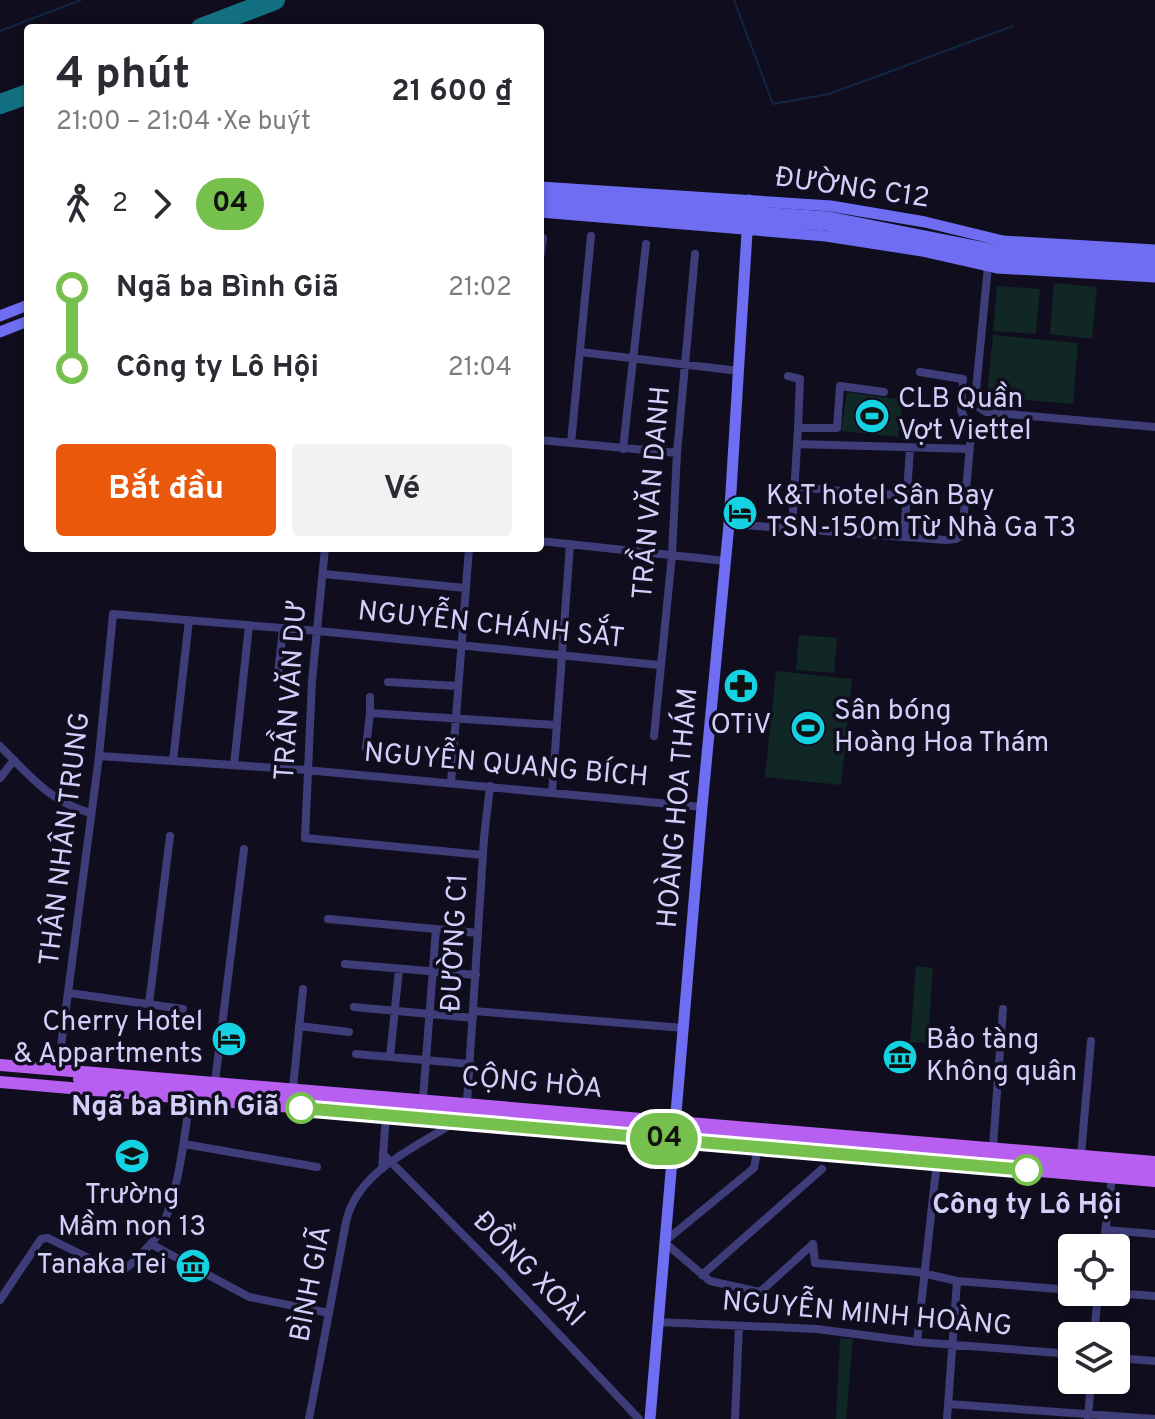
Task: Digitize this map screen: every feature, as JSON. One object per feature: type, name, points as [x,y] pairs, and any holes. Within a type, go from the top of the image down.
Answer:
[{"type":"main road","name":"ĐƯỜNG C12","points":[[544,187],[831,206],[925,222],[1003,241],[1155,250]]},
{"type":"main road","points":[[544,196],[828,217],[1000,251],[1155,259]]},
{"type":"main road","name":"HOÀNG HOA THÁM","points":[[650,1419],[726,561],[749,200]]},
{"type":"main road","points":[[544,205],[827,225],[998,258],[1155,267]]},
{"type":"main road","name":"ĐƯỜNG C12","points":[[544,213],[826,236],[922,251],[988,266],[1155,277]]},
{"type":"main road","points":[[0,316],[24,307]]},
{"type":"main road","points":[[0,332],[24,323]]},
{"type":"main road","name":"CỘNG HÒA","points":[[0,1065],[293,1088],[427,1104]]},
{"type":"main road","name":"CỘNG HÒA","points":[[0,1073],[427,1104],[467,1102],[1155,1162]]},
{"type":"main road","name":"CỘNG HÒA","points":[[0,1082],[758,1147],[1155,1171]]},
{"type":"main road","points":[[427,1104],[936,1157]]},
{"type":"main road","points":[[621,1136],[622,1115]]},
{"type":"main road","points":[[725,1144],[727,1124]]},
{"type":"main road","name":"CỘNG HÒA","points":[[936,1157],[1155,1181]]},
{"type":"street","points":[[571,443],[591,236]]},
{"type":"street","points":[[623,449],[646,244]]},
{"type":"street","name":"TRẦN VĂN DANH","points":[[654,736],[672,555],[677,453],[695,254]]},
{"type":"street","points":[[988,266],[976,390],[980,408],[986,412],[1155,427]]},
{"type":"street","points":[[580,352],[739,371]]},
{"type":"street","points":[[729,524],[946,540],[962,535],[971,434],[961,410],[963,379],[920,372]]},
{"type":"street","points":[[788,376],[800,379],[792,528]]},
{"type":"street","points":[[798,428],[837,428],[840,386],[884,392]]},
{"type":"street","points":[[544,440],[677,453]]},
{"type":"street","points":[[797,444],[970,449]]},
{"type":"street","points":[[904,537],[910,448]]},
{"type":"street","points":[[794,487],[907,496]]},
{"type":"street","points":[[544,541],[726,561]]},
{"type":"street","points":[[552,793],[570,544]]},
{"type":"street","name":"TRẦN VĂN DƯ","points":[[325,552],[306,770],[305,838],[483,855]]},
{"type":"street","points":[[451,783],[469,552]]},
{"type":"street","points":[[324,574],[465,588]]},
{"type":"street","name":"NGUYỄN CHÁNH SẮT","points":[[113,614],[659,665]]},
{"type":"street","name":"THÂN NHÂN TRUNG","points":[[58,1069],[99,756],[113,614]]},
{"type":"street","points":[[173,761],[189,620]]},
{"type":"street","points":[[234,765],[249,625]]},
{"type":"street","points":[[277,682],[283,629]]},
{"type":"street","points":[[388,682],[457,686]]},
{"type":"street","points":[[366,748],[370,697]]},
{"type":"street","points":[[370,713],[556,725]]},
{"type":"street","points":[[0,746],[51,796],[91,813]]},
{"type":"street","name":"NGUYỄN QUANG BÍCH","points":[[99,756],[306,770],[702,807]]},
{"type":"street","points":[[2,774],[14,760]]},
{"type":"street","name":"ĐƯỜNG C1","points":[[467,1102],[490,786]]},
{"type":"street","points":[[149,1004],[170,836]]},
{"type":"street","points":[[215,1082],[244,849]]},
{"type":"street","points":[[328,919],[478,933]]},
{"type":"street","points":[[427,1104],[426,1060],[436,929]]},
{"type":"street","points":[[345,964],[476,975]]},
{"type":"street","points":[[390,1057],[399,969]]},
{"type":"street","points":[[293,1088],[303,989]]},
{"type":"street","points":[[69,993],[183,1009]]},
{"type":"street","points":[[354,1007],[684,1028]]},
{"type":"street","points":[[993,1147],[1003,1009]]},
{"type":"street","points":[[299,1026],[349,1032]]},
{"type":"street","points":[[1081,1155],[1091,1041]]},
{"type":"street","points":[[356,1054],[470,1064]]},
{"type":"street","points":[[0,1300],[42,1238],[48,1238],[117,1272],[125,1269],[151,1244],[162,1225],[184,1144],[190,1098]]},
{"type":"street","points":[[382,1169],[386,1116]]},
{"type":"street","name":"BÌNH GIÃ","points":[[309,1419],[350,1207],[362,1187],[382,1169],[455,1122]]},
{"type":"street","points":[[184,1144],[317,1167]]},
{"type":"street","points":[[758,1147],[754,1168],[664,1242],[713,1282],[760,1292],[813,1244],[815,1263],[924,1274],[957,1281],[1058,1289]]},
{"type":"street","name":"ĐỒNG XOÀI","points":[[383,1154],[639,1419]]},
{"type":"street","points":[[917,1342],[936,1157]]},
{"type":"street","points":[[702,1275],[822,1169]]},
{"type":"street","points":[[1105,1234],[1112,1177]]},
{"type":"street","points":[[1106,1230],[1155,1234]]},
{"type":"street","points":[[151,1244],[249,1297],[329,1313]]},
{"type":"street","points":[[947,1419],[957,1281]]},
{"type":"street","points":[[1130,1294],[1155,1296]]},
{"type":"street","name":"NGUYỄN MINH HOÀNG","points":[[657,1322],[817,1329],[917,1342],[1058,1353]]},
{"type":"street","points":[[735,1419],[739,1326]]},
{"type":"street","points":[[1130,1359],[1155,1361]]},
{"type":"street","points":[[1088,1416],[1090,1394]]},
{"type":"street","points":[[948,1404],[1155,1419]]},
{"type":"green space","points":[[1054,283],[1097,287],[1092,339],[1050,334]]},
{"type":"green space","points":[[997,286],[1040,289],[1036,334],[993,331]]},
{"type":"green space","points":[[993,335],[1078,343],[1073,404],[987,397]]},
{"type":"green space","name":"CLB Quần Vợt Viettel","points":[[847,392],[903,400],[898,437],[841,431]]},
{"type":"green space","points":[[799,635],[837,638],[834,673],[796,670]]},
{"type":"green space","name":"Sân bóng Hoàng Hoa Thám","points":[[776,671],[852,679],[841,785],[765,777]]},
{"type":"green space","points":[[916,966],[933,968],[928,1043],[910,1042]]},
{"type":"green space","points":[[840,1338],[853,1339],[846,1419],[836,1419]]},
{"type":"waterway","points":[[0,31],[81,0]]},
{"type":"waterway","points":[[734,0],[773,104],[829,94],[1013,26]]},
{"type":"taxiway","points":[[212,24],[275,0]]},
{"type":"taxiway","points":[[0,104],[24,95]]},
{"type":"bus line","name":"04","points":[[301,1108],[1027,1170]]},
{"type":"place","name":"CLB Quần Vợt Viettel","points":[[872,416]]},
{"type":"place","name":"K&T hotel Sân Bay TSN-150m Từ Nhà Ga T3","points":[[740,513]]},
{"type":"place","name":"OTiV","points":[[741,686]]},
{"type":"place","name":"Sân bóng Hoàng Hoa Thám","points":[[808,728]]},
{"type":"place","name":"Cherry Hotel & Appartments","points":[[229,1039]]},
{"type":"place","name":"Bảo tàng Không quân","points":[[900,1057]]},
{"type":"place","name":"Ngã ba Bình Giã","points":[[301,1108]]},
{"type":"place","name":"Trường Mầm non 13","points":[[132,1156]]},
{"type":"place","name":"Công ty Lô Hội","points":[[1027,1170]]},
{"type":"place","name":"Tanaka Tei","points":[[193,1266]]}]
